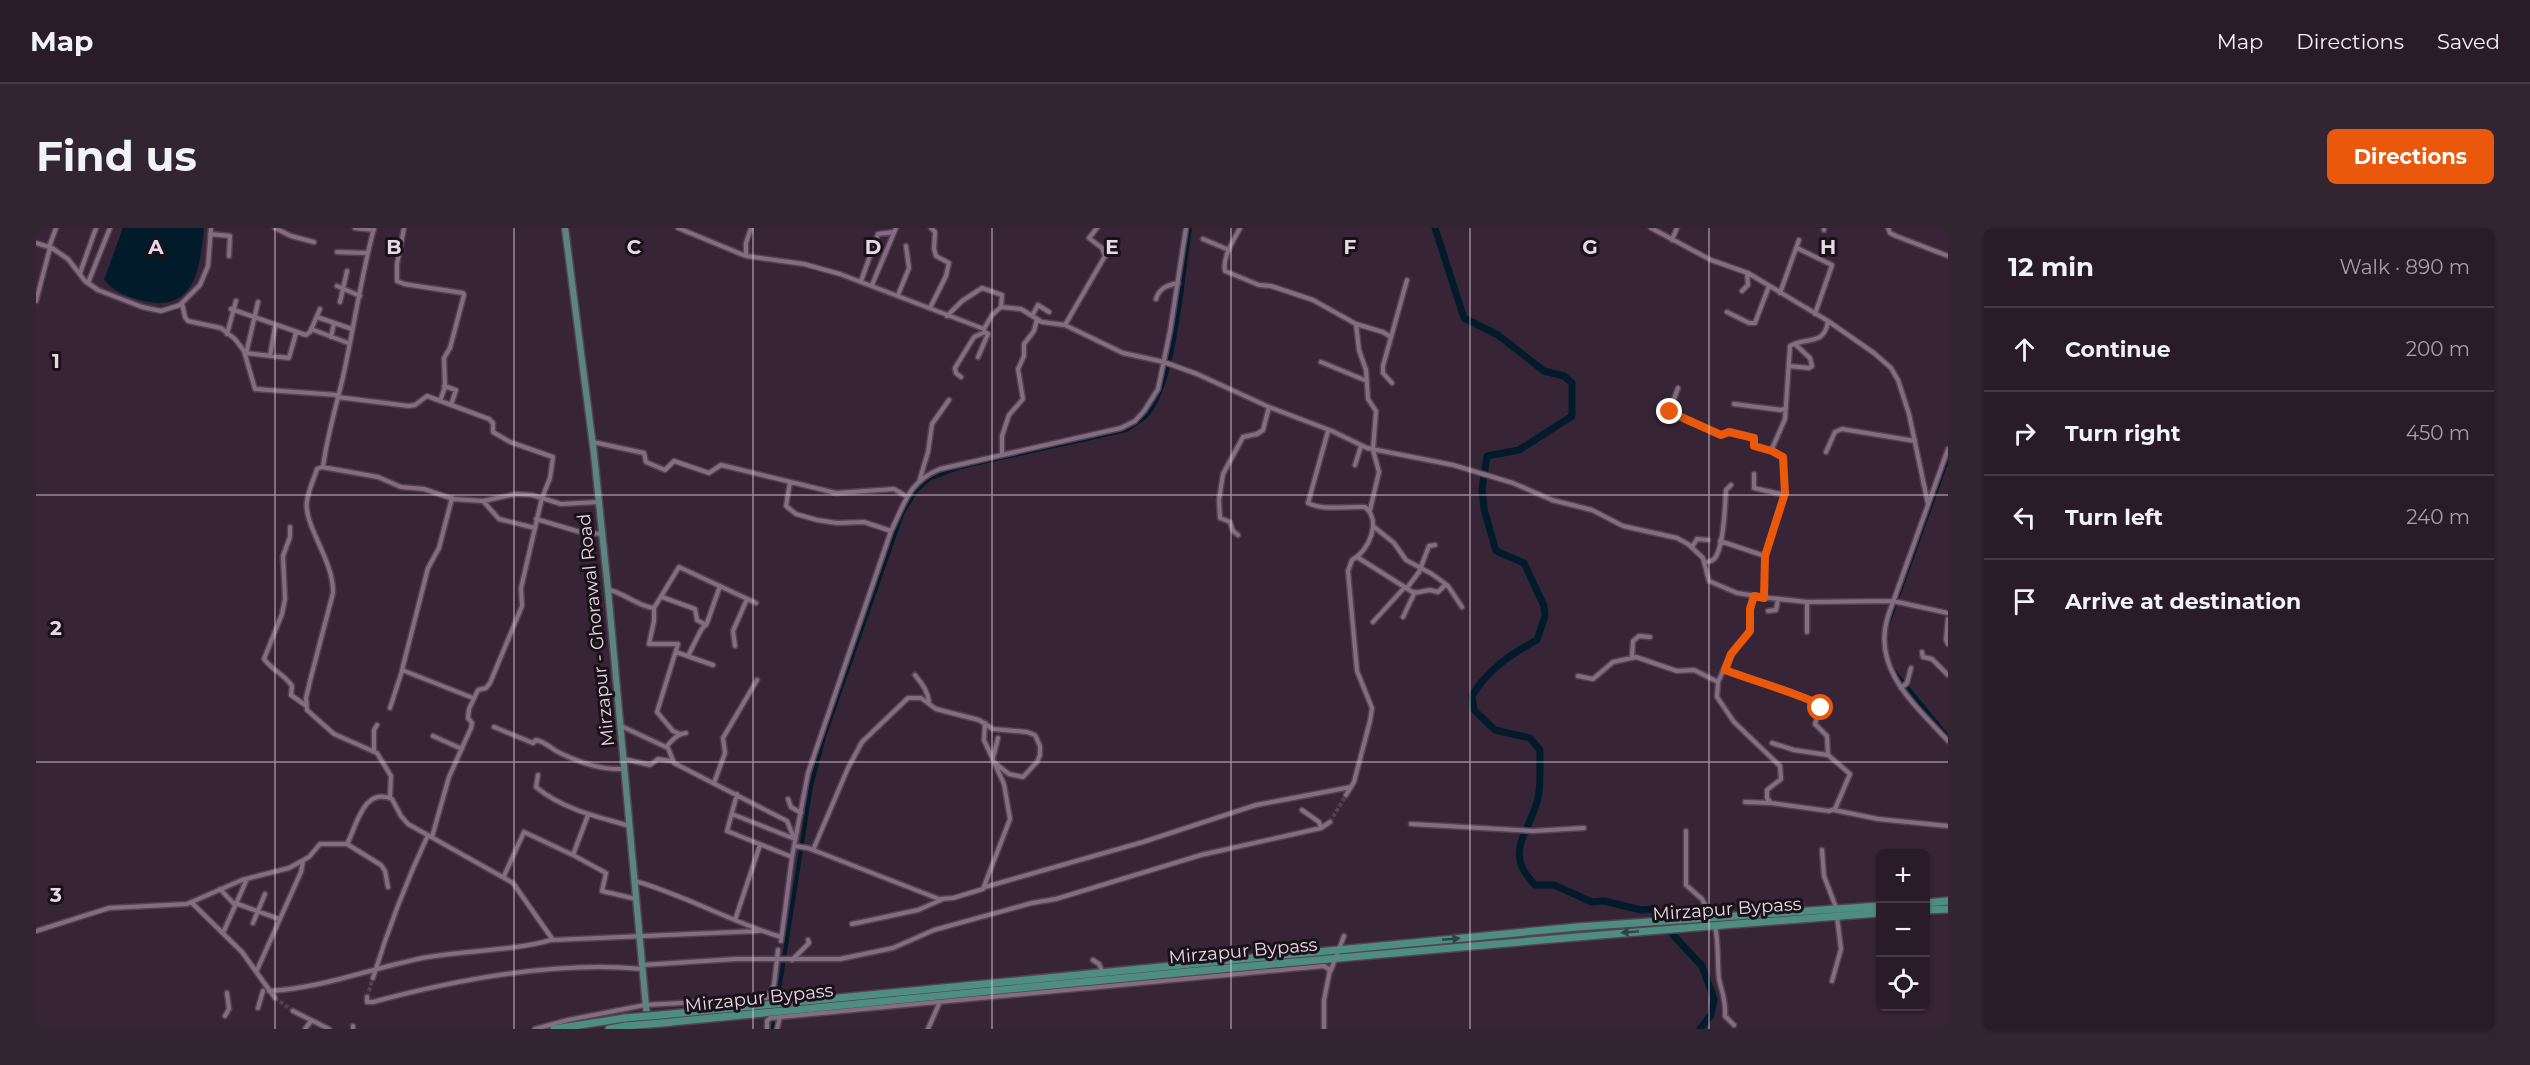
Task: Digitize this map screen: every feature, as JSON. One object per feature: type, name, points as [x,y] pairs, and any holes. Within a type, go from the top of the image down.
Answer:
[{"type":"highway","points":[[1930,903],[1948,902]]},
{"type":"highway","name":"Mirzapur Bypass","points":[[609,1029],[661,1019],[1105,976],[1684,928],[1876,907]]},
{"type":"highway","points":[[1930,910],[1948,909]]},
{"type":"highway","name":"Mirzapur Bypass","points":[[1105,976],[1340,949],[1577,927],[1712,917],[1837,912],[1876,913]]},
{"type":"highway","name":"Mirzapur Bypass","points":[[554,1029],[625,1017],[661,1019]]},
{"type":"main road","name":"Mirzapur - Ghorawal Road","points":[[565,228],[608,590],[648,1029]]},
{"type":"street","points":[[36,300],[56,228]]},
{"type":"street","points":[[80,274],[96,228]]},
{"type":"street","points":[[88,283],[110,228]]},
{"type":"street","points":[[36,243],[68,259],[88,283],[118,299],[155,311],[173,309],[194,293],[206,272],[210,228]]},
{"type":"street","points":[[275,228],[302,240],[314,242]]},
{"type":"street","points":[[323,467],[360,296],[366,252],[374,229],[355,228]]},
{"type":"street","points":[[404,228],[397,264],[397,281],[464,294],[450,348],[444,358],[444,386],[440,401]]},
{"type":"street","points":[[678,228],[746,256],[804,264],[861,281],[947,315],[988,334],[978,357]]},
{"type":"street","points":[[746,256],[745,248],[752,228]]},
{"type":"street","points":[[930,309],[946,276],[949,263],[936,256],[935,232],[931,228]]},
{"type":"street","points":[[1065,326],[1105,256],[1102,248],[1089,238],[1097,228]]},
{"type":"street","points":[[795,839],[808,773],[821,731],[891,531],[906,496],[919,482],[940,469],[1128,425],[1144,411],[1156,396],[1167,364],[1186,228]]},
{"type":"street","points":[[1240,228],[1229,250],[1223,268],[1225,271],[1259,285],[1271,286],[1313,300],[1356,324],[1383,332],[1391,337]]},
{"type":"street","points":[[1651,228],[1673,238],[1711,261],[1747,273],[1781,291],[1877,355],[1894,372],[1907,408],[1928,504]]},
{"type":"street","points":[[1673,238],[1677,228]]},
{"type":"street","points":[[1888,228],[1890,233],[1896,236],[1948,256]]},
{"type":"street","points":[[861,281],[878,234],[895,230]]},
{"type":"street","points":[[872,285],[895,230]]},
{"type":"street","points":[[210,234],[230,236],[229,256]]},
{"type":"street","points":[[1203,238],[1229,250]]},
{"type":"street","points":[[1781,291],[1799,240]]},
{"type":"street","points":[[898,296],[909,268],[906,246]]},
{"type":"street","points":[[1797,248],[1832,265],[1815,314]]},
{"type":"street","points":[[337,252],[366,252]]},
{"type":"street","points":[[340,302],[347,271]]},
{"type":"street","points":[[1742,291],[1748,285],[1747,273]]},
{"type":"street","points":[[1392,383],[1385,376],[1383,368],[1407,280]]},
{"type":"street","points":[[1156,299],[1158,293],[1165,287],[1178,283]]},
{"type":"street","points":[[337,286],[360,296]]},
{"type":"street","points":[[1727,312],[1749,323],[1755,323],[1769,286]]},
{"type":"street","points":[[947,315],[962,301],[982,288],[1002,295],[1001,307],[992,315],[984,331],[974,337],[955,368],[956,373],[961,377]]},
{"type":"street","points":[[227,334],[236,301]]},
{"type":"street","points":[[246,354],[258,302]]},
{"type":"street","points":[[182,303],[188,321],[221,328],[235,339],[246,354],[255,389],[337,396],[409,406],[415,405],[425,396],[489,419],[494,434],[502,439],[553,457],[550,478],[536,519],[520,593],[522,606],[490,683],[486,688],[478,690],[472,698],[468,717],[472,726],[449,777],[430,836],[406,880],[401,902],[390,926],[373,978]]},
{"type":"street","points":[[1032,315],[1038,305],[1049,312]]},
{"type":"street","points":[[1001,307],[1021,309],[1037,319],[1065,326],[1123,353],[1167,364],[1234,390],[1361,446],[1448,464],[1502,480],[1552,500],[1592,510],[1623,526],[1677,538],[1703,558],[1707,579],[1712,584],[1737,593],[1807,602],[1896,601],[1948,613]]},
{"type":"street","points":[[232,310],[306,335],[320,309]]},
{"type":"street","points":[[317,316],[352,329]]},
{"type":"street","points":[[1002,454],[1002,436],[1009,415],[1023,399],[1018,369],[1024,356],[1026,342],[1034,331],[1037,319]]},
{"type":"street","points":[[1772,451],[1784,424],[1790,347],[1794,343],[1820,337],[1825,333],[1828,321]]},
{"type":"street","points":[[331,337],[334,323]]},
{"type":"street","points":[[1346,795],[1351,787],[1371,714],[1371,703],[1361,683],[1352,634],[1348,571],[1352,560],[1357,557],[1371,538],[1373,526],[1370,511],[1379,472],[1373,450],[1376,411],[1369,402],[1365,367],[1359,350],[1356,324]]},
{"type":"street","points":[[270,356],[276,326]]},
{"type":"street","points":[[311,329],[348,343]]},
{"type":"street","points":[[246,354],[290,357],[296,333]]},
{"type":"street","points":[[1789,366],[1809,368],[1812,366],[1810,358],[1794,343]]},
{"type":"street","points":[[1321,362],[1350,376],[1367,381]]},
{"type":"street","points":[[444,386],[456,390],[451,405]]},
{"type":"street","points":[[1678,388],[1670,411],[1672,414],[1721,435],[1729,432],[1754,438],[1754,446],[1783,457],[1785,495],[1765,556],[1764,598]]},
{"type":"street","points":[[919,482],[928,452],[932,424],[949,400]]},
{"type":"street","points":[[1734,404],[1783,411],[1786,408]]},
{"type":"street","points":[[1238,535],[1233,531],[1231,523],[1220,518],[1219,500],[1222,479],[1243,437],[1263,430],[1269,407]]},
{"type":"street","points":[[1826,452],[1835,432],[1842,429],[1915,441]]},
{"type":"street","points":[[1328,431],[1308,503],[1331,507],[1365,507],[1370,511]]},
{"type":"street","points":[[592,441],[644,453],[647,463],[665,470],[674,461],[710,473],[721,465],[842,493],[894,489],[906,496]]},
{"type":"street","points":[[1355,465],[1361,446]]},
{"type":"street","points":[[1947,738],[1889,668],[1884,650],[1883,633],[1948,450]]},
{"type":"street","points":[[553,940],[523,900],[517,888],[504,876],[404,820],[390,797],[391,776],[379,755],[334,734],[309,714],[306,706],[312,670],[333,593],[330,569],[307,507],[317,469],[323,467],[378,477],[401,487],[424,489],[452,498],[483,501],[516,494],[532,495],[561,504],[598,502]]},
{"type":"street","points":[[1754,474],[1754,488],[1785,495]]},
{"type":"street","points":[[790,482],[786,507],[796,514],[837,523],[864,522],[891,531]]},
{"type":"street","points":[[1705,563],[1714,559],[1720,541],[1726,490],[1731,485]]},
{"type":"street","points":[[390,708],[428,568],[439,548],[452,498]]},
{"type":"street","points":[[483,501],[499,519],[535,528]]},
{"type":"street","points":[[536,519],[580,532],[602,534]]},
{"type":"street","points":[[1373,526],[1394,543],[1406,560],[1442,580],[1462,607]]},
{"type":"street","points":[[290,527],[290,537],[283,556],[285,599],[282,614],[264,658],[270,667],[292,686],[291,695],[306,706]]},
{"type":"street","points":[[1692,548],[1697,539],[1708,540]]},
{"type":"street","points":[[1720,541],[1765,556]]},
{"type":"street","points":[[1373,622],[1406,588],[1428,554],[1429,546],[1435,545]]},
{"type":"street","points":[[1357,557],[1415,592],[1430,590],[1438,592],[1447,586]]},
{"type":"street","points":[[686,734],[674,731],[657,712],[678,644],[659,646],[649,644],[654,608],[678,567],[756,603]]},
{"type":"street","points":[[688,656],[701,630],[706,625],[720,586]]},
{"type":"street","points":[[608,590],[620,592],[646,607],[654,608]]},
{"type":"street","points":[[1403,617],[1415,592]]},
{"type":"street","points":[[1754,596],[1750,609],[1750,631],[1731,654],[1718,682],[1718,700],[1734,722],[1781,769],[1781,779],[1767,790],[1767,798],[1771,803]]},
{"type":"street","points":[[662,597],[695,609],[698,621],[706,625]]},
{"type":"street","points":[[735,646],[733,631],[747,599]]},
{"type":"street","points":[[1768,610],[1776,610],[1778,599]]},
{"type":"street","points":[[1807,602],[1808,632]]},
{"type":"street","points":[[1948,619],[1946,639],[1948,644]]},
{"type":"street","points":[[1632,657],[1633,641],[1639,636],[1650,637]]},
{"type":"street","points":[[676,652],[713,665]]},
{"type":"street","points":[[1922,652],[1923,657],[1932,659],[1948,675]]},
{"type":"street","points":[[1578,676],[1593,679],[1613,662],[1632,657],[1644,658],[1677,671],[1694,670],[1718,682]]},
{"type":"street","points":[[1903,687],[1911,668]]},
{"type":"street","points":[[402,670],[472,698]]},
{"type":"street","points":[[1725,670],[1763,684],[1784,688],[1821,705],[1815,722],[1827,736],[1828,755]]},
{"type":"street","points":[[915,675],[918,682],[926,688],[929,702]]},
{"type":"street","points":[[714,783],[725,753],[723,738],[758,680]]},
{"type":"street","points":[[813,850],[848,768],[865,738],[908,698],[917,697],[929,702],[936,709],[975,718],[993,729],[1031,732],[1040,746],[1039,758],[1023,777],[1009,774],[994,761]]},
{"type":"street","points":[[985,723],[984,740],[1006,791],[1010,819],[985,887]]},
{"type":"street","points":[[374,751],[376,725]]},
{"type":"street","points":[[621,726],[666,747],[671,753],[672,761]]},
{"type":"street","points":[[494,727],[533,743],[536,740],[542,741],[558,752],[605,770],[624,770]]},
{"type":"street","points":[[666,747],[680,734]]},
{"type":"street","points":[[433,736],[462,749]]},
{"type":"street","points":[[994,761],[998,738]]},
{"type":"street","points":[[1772,743],[1794,750],[1828,755],[1846,769],[1850,776],[1834,810]]},
{"type":"street","points":[[623,759],[650,765],[658,759],[672,761],[787,821],[797,846],[792,857],[781,939],[656,886],[634,881]]},
{"type":"street","points":[[538,775],[535,784],[541,791],[588,815],[630,826]]},
{"type":"street","points":[[852,924],[918,910],[942,899],[974,892],[1143,842],[1256,805],[1351,787]]},
{"type":"street","points":[[737,794],[727,831],[792,857]]},
{"type":"street","points":[[346,844],[356,819],[368,803],[381,797],[390,797]]},
{"type":"street","points":[[788,799],[791,807],[801,813]]},
{"type":"street","points":[[1745,802],[1834,810],[1885,820],[1948,826]]},
{"type":"street","points":[[1302,810],[1319,822],[1321,828]]},
{"type":"street","points":[[732,814],[795,839]]},
{"type":"street","points":[[573,855],[588,815]]},
{"type":"street","points":[[367,997],[367,1002],[373,1002],[478,979],[539,971],[614,966],[642,967],[840,959],[892,948],[934,930],[1025,905],[1064,897],[1201,855],[1321,828],[1330,822]]},
{"type":"street","points":[[1411,824],[1533,831],[1584,828]]},
{"type":"street","points":[[1686,831],[1686,885],[1702,899],[1712,917],[1719,943],[1719,979],[1726,1000],[1725,1016],[1734,1025]]},
{"type":"street","points":[[504,876],[524,832],[606,873],[602,891],[636,899]]},
{"type":"street","points":[[36,931],[109,908],[179,906],[247,879],[289,868],[303,861],[320,844],[346,844],[381,865],[385,871],[388,886]]},
{"type":"street","points":[[735,920],[760,845]]},
{"type":"street","points":[[797,846],[808,848],[942,899]]},
{"type":"street","points":[[1822,850],[1824,876],[1837,912],[1841,949],[1832,981]]},
{"type":"street","points":[[257,970],[301,872],[303,861]]},
{"type":"street","points":[[223,933],[247,879]]},
{"type":"street","points":[[220,889],[235,904],[279,919]]},
{"type":"street","points":[[253,923],[265,894]]},
{"type":"street","points":[[190,902],[257,970],[275,998]]},
{"type":"street","points":[[269,991],[294,989],[428,957],[553,940],[759,931]]},
{"type":"street","points":[[1324,1029],[1324,1000],[1330,970],[1344,936]]},
{"type":"street","points":[[535,1029],[567,1020],[645,1005],[767,998],[783,960],[809,943],[808,940]]},
{"type":"street","points":[[778,950],[783,960]]},
{"type":"street","points":[[1093,960],[1100,964],[1105,976]]},
{"type":"street","points":[[767,1029],[766,1023],[770,1018],[778,1017],[1308,967],[1327,967],[1330,970]]},
{"type":"street","points":[[258,1008],[263,991]]},
{"type":"street","points":[[225,1016],[229,1009],[226,993]]},
{"type":"street","points":[[928,1029],[938,1002]]},
{"type":"street","points":[[293,1011],[329,1029]]},
{"type":"street","points":[[777,1029],[778,1017]]},
{"type":"street","points":[[305,1029],[311,1021]]},
{"type":"water","points":[[123,228],[204,228],[196,273],[191,285],[183,295],[172,301],[158,303],[140,300],[120,293],[104,280]]},
{"type":"waterway","points":[[773,1029],[811,786],[825,734],[902,514],[916,491],[929,479],[961,467],[1127,430],[1146,416],[1156,401],[1171,355],[1190,228]]},
{"type":"waterway","points":[[1435,228],[1464,318],[1498,335],[1544,371],[1564,376],[1572,383],[1572,416],[1519,450],[1487,456],[1482,489],[1484,509],[1496,551],[1524,563],[1544,606],[1545,616],[1537,640],[1500,664],[1485,678],[1472,696],[1474,710],[1495,730],[1530,738],[1540,750],[1539,792],[1520,846],[1521,864],[1535,885],[1554,885],[1592,902],[1604,901],[1641,910],[1654,909],[1674,936],[1702,966],[1714,999],[1711,1015],[1700,1029]]},
{"type":"waterway","points":[[1888,624],[1948,458]]},
{"type":"waterway","points":[[1894,671],[1948,737]]},
{"type":"tunnel","points":[[1330,822],[1346,795]]},
{"type":"tunnel","points":[[367,997],[373,978]]},
{"type":"tunnel","points":[[275,998],[293,1011]]},
{"type":"route","points":[[1670,412],[1721,435],[1729,432],[1754,438],[1754,446],[1783,457],[1785,493],[1765,556],[1764,598],[1754,596],[1750,609],[1752,627],[1731,654],[1725,670],[1763,684],[1784,688],[1819,704],[1821,708]]}]
